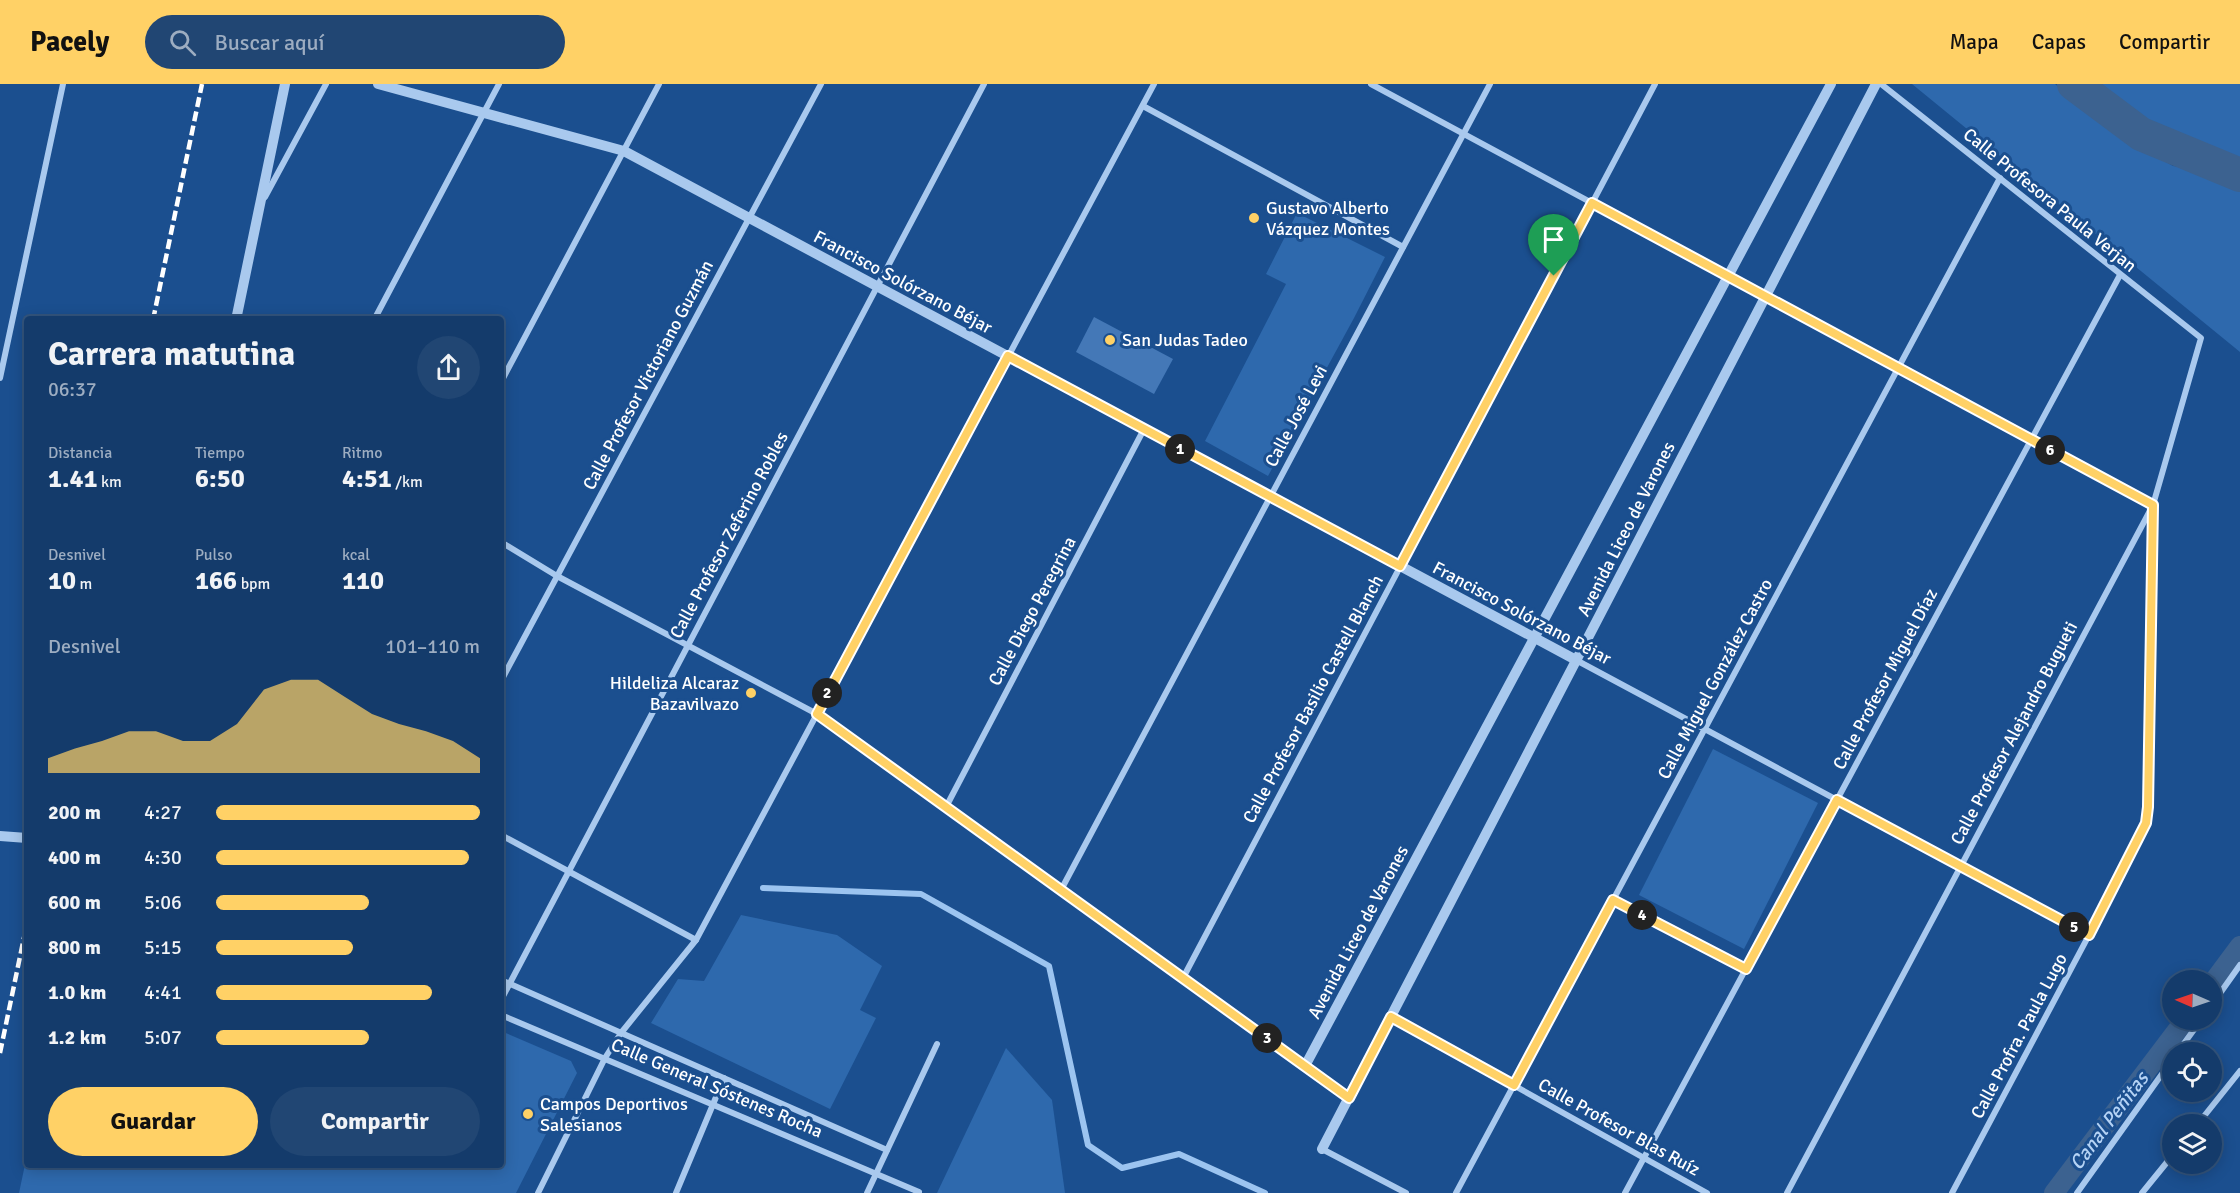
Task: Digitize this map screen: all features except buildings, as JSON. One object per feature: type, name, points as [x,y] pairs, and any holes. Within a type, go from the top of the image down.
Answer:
[{"type":"street","points":[[0,378],[63,84]]},
{"type":"street","points":[[237,316],[285,84]]},
{"type":"street","points":[[259,207],[326,84]]},
{"type":"street","name":"Francisco Solórzano Béjar","points":[[378,84],[624,151],[2089,935]]},
{"type":"street","points":[[376,316],[499,84]]},
{"type":"street","points":[[504,376],[659,84]]},
{"type":"street","name":"Calle Profesor Victoriano Guzmán","points":[[504,675],[821,84]]},
{"type":"street","name":"Calle Profesor Zeferino Robles","points":[[504,995],[984,84]]},
{"type":"street","points":[[538,1193],[605,1058],[621,1033],[696,940],[1154,84]]},
{"type":"street","points":[[1371,84],[2153,505]]},
{"type":"street","name":"Calle José Levi","points":[[1061,890],[1490,84]]},
{"type":"street","name":"Calle Profesor Basilio Castell Blanch","points":[[1183,978],[1655,84]]},
{"type":"street","name":"Avenida Liceo de Varones","points":[[1305,1066],[1831,84]]},
{"type":"street","name":"Avenida Liceo de Varones","points":[[1322,1149],[1876,84]]},
{"type":"street","name":"Calle Profesora Paula Verjan","points":[[1881,84],[2201,338]]},
{"type":"street","points":[[1143,106],[1403,247]]},
{"type":"street","name":"Calle Miguel González Castro","points":[[1456,1193],[2000,178]]},
{"type":"street","name":"Calle Profesor Miguel Díaz","points":[[1625,1193],[2120,275]]},
{"type":"street","name":"Calle Profesor Alejandro Bugueti","points":[[1787,1193],[2153,505],[2201,338]]},
{"type":"street","name":"Calle Diego Peregrina","points":[[946,807],[1144,429]]},
{"type":"street","name":"Calle Profra. Paula Lugo","points":[[1952,1193],[2146,823],[2153,505]]},
{"type":"street","points":[[504,544],[557,576],[817,714],[1349,1098]]},
{"type":"street","points":[[0,836],[24,838]]},
{"type":"street","points":[[504,837],[696,940]]},
{"type":"street","points":[[1613,900],[1746,969]]},
{"type":"street","points":[[2222,990],[2240,965]]},
{"type":"street","name":"Calle General Sóstenes Rocha","points":[[504,981],[887,1150]]},
{"type":"street","name":"Calle General Sóstenes Rocha","points":[[504,1016],[920,1192]]},
{"type":"street","name":"Calle Profesor Blas Ruíz","points":[[1391,1017],[1707,1193]]},
{"type":"street","points":[[867,1193],[938,1044]]},
{"type":"street","points":[[2206,1114],[2240,1071]]},
{"type":"street","points":[[2077,1193],[2162,1074]]},
{"type":"street","points":[[676,1193],[724,1078]]},
{"type":"street","points":[[1322,1149],[1406,1193]]},
{"type":"street","points":[[2142,1193],[2162,1168]]},
{"type":"shaded area","points":[[1912,84],[2055,84],[2112,132],[2173,166],[2205,170],[2240,192],[2240,352]]},
{"type":"shaded area","points":[[2101,84],[2240,84],[2240,161],[2144,123]]},
{"type":"shaded area","points":[[1297,213],[1385,257],[1268,476],[1205,441],[1286,284],[1266,274]]},
{"type":"shaded area","points":[[1713,749],[1818,803],[1744,949],[1639,895]]},
{"type":"shaded area","points":[[741,915],[837,935],[882,966],[860,1010],[876,1018],[830,1109],[651,1023],[678,979],[704,981]]},
{"type":"shaded area","name":"Campos Deportivos Salesianos","points":[[504,1032],[571,1061],[577,1073],[516,1193],[19,1193],[24,1168],[504,1168]]},
{"type":"shaded area","points":[[1006,1048],[1052,1100],[1065,1193],[937,1193]]},
{"type":"waterway","points":[[2074,84],[2141,134],[2240,175]]},
{"type":"waterway","points":[[763,888],[921,894],[1049,966],[1088,1145],[1122,1168],[1179,1154],[1265,1193]]},
{"type":"waterway","name":"Canal Peñitas","points":[[2222,970],[2240,946]]},
{"type":"waterway","name":"Canal Peñitas","points":[[2054,1193],[2177,1030]]},
{"type":"railway","points":[[154,316],[202,84]]},
{"type":"railway","points":[[0,1053],[24,937]]},
{"type":"place","name":"Gustavo Alberto Vázquez Montes","points":[[1254,218]]},
{"type":"place","name":"San Judas Tadeo","points":[[1110,340]]},
{"type":"place","name":"Hildeliza Alcaraz Bazavilvazo","points":[[751,693]]},
{"type":"place","name":"Campos Deportivos Salesianos","points":[[528,1114]]},
{"type":"route","points":[[1592,203],[2153,505],[2146,823],[2089,935],[1837,800],[1746,969],[1613,900],[1514,1085],[1391,1017],[1349,1098],[817,714],[1008,356],[1400,566],[1554,276],[1592,203]]}]
